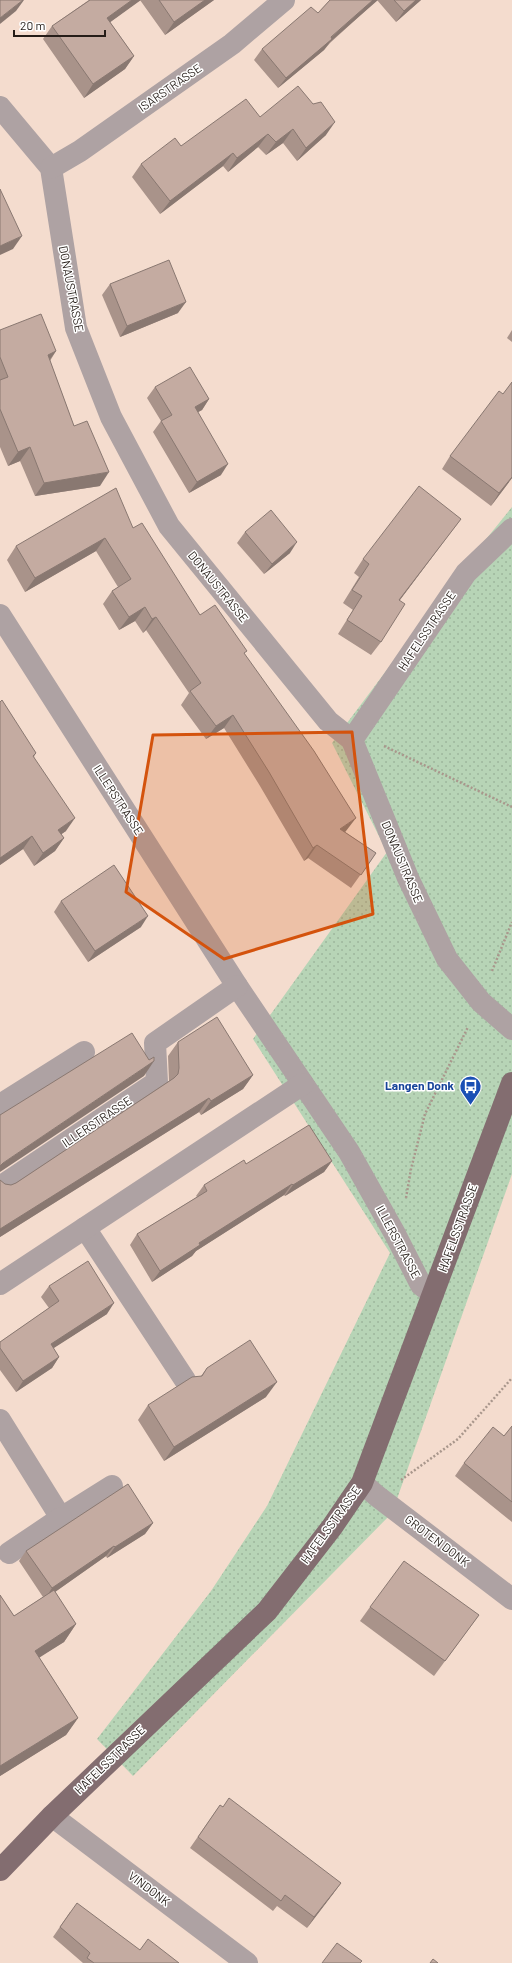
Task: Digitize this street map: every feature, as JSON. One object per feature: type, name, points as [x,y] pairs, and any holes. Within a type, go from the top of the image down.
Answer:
[{"type":"main road","name":"HAFELSSTRASSE","points":[[0,1870],[52,1816],[267,1611],[332,1527],[370,1490],[433,1294],[512,1083]]},
{"type":"street","name":"ISARSTRASSE","points":[[51,168],[80,151],[232,44],[284,0]]},
{"type":"street","points":[[0,107],[51,168]]},
{"type":"street","name":"DONAUSTRASSE","points":[[51,168],[76,328],[111,417],[169,526],[328,721],[352,740],[408,878],[447,959],[481,1002],[512,1029]]},
{"type":"street","name":"HAFELSSTRASSE","points":[[352,740],[466,573],[512,529]]},
{"type":"street","name":"ILLERSTRASSE","points":[[0,615],[237,986],[304,1084],[348,1152],[396,1234],[421,1285],[433,1294]]},
{"type":"street","name":"ILLERSTRASSE","points":[[0,1187],[157,1082],[155,1043],[237,986]]},
{"type":"street","points":[[0,1105],[84,1052]]},
{"type":"street","points":[[0,1284],[304,1084]]},
{"type":"street","points":[[85,1228],[185,1380]]},
{"type":"street","points":[[0,1420],[61,1518]]},
{"type":"street","points":[[9,1553],[112,1486]]},
{"type":"street","name":"GROTEN DONK","points":[[370,1490],[512,1599]]},
{"type":"street","name":"VINDONK","points":[[52,1816],[247,1963]]},
{"type":"path","points":[[352,740],[375,742],[512,806]]},
{"type":"path","points":[[396,1234],[402,1224],[411,1169],[425,1114],[481,1002],[512,922]]},
{"type":"path","points":[[370,1490],[458,1439],[512,1378]]},
{"type":"highlighted area","points":[[352,732],[373,914],[224,959],[126,892],[153,735]]},
{"type":"green space","points":[[512,507],[512,1174],[392,1513],[133,1776],[97,1739],[211,1591],[267,1506],[390,1253],[253,1039],[387,852],[332,743],[470,559]]},
{"type":"building","points":[[0,0],[23,0],[0,18]]},
{"type":"building","points":[[90,0],[132,0],[107,18],[134,56],[93,84],[52,26]]},
{"type":"building","points":[[159,0],[205,0],[174,22]]},
{"type":"building","points":[[330,0],[373,0],[331,37],[332,39],[286,78],[262,49],[311,7],[318,13]]},
{"type":"building","points":[[394,0],[416,0],[404,11]]},
{"type":"building","points":[[298,86],[313,104],[321,102],[335,122],[306,148],[293,129],[276,142],[268,134],[237,158],[233,153],[170,201],[141,164],[175,138],[181,146],[246,99],[260,117]]},
{"type":"building","points":[[0,189],[22,236],[0,246]]},
{"type":"building","points":[[169,260],[186,302],[127,326],[110,284]]},
{"type":"building","points":[[41,314],[56,351],[48,355],[74,426],[87,421],[109,472],[44,483],[30,447],[18,452],[0,409],[0,380],[8,377],[0,357],[0,330]]},
{"type":"building","points":[[190,367],[209,399],[195,407],[228,464],[197,482],[161,421],[172,415],[155,387]]},
{"type":"building","points":[[512,382],[512,477],[499,493],[450,456],[499,391],[503,394]]},
{"type":"building","points":[[419,486],[461,519],[399,600],[405,604],[381,642],[347,620],[362,596],[352,590],[369,564],[363,559]]},
{"type":"building","points":[[116,488],[133,528],[142,523],[200,615],[215,605],[247,651],[244,653],[314,751],[356,818],[340,829],[376,853],[361,875],[317,845],[313,848],[269,772],[233,715],[216,726],[190,691],[201,683],[156,617],[152,619],[145,607],[129,617],[112,591],[131,579],[105,538],[35,578],[16,546]]},
{"type":"building","points":[[271,510],[297,542],[272,564],[245,532]]},
{"type":"building","points":[[2,700],[36,753],[33,756],[75,818],[58,830],[64,838],[43,853],[32,836],[0,858],[0,702]]},
{"type":"building","points":[[114,865],[148,916],[95,951],[61,901]]},
{"type":"building","points":[[217,1017],[253,1075],[211,1101],[209,1098],[0,1229],[0,1180],[5,1184],[11,1185],[16,1183],[174,1078],[178,1074],[179,1068],[178,1042]]},
{"type":"building","points":[[132,1033],[149,1060],[154,1057],[154,1061],[0,1166],[0,1115]]},
{"type":"building","points":[[309,1125],[332,1161],[293,1185],[292,1184],[199,1243],[200,1245],[160,1271],[137,1234],[207,1191],[204,1185],[244,1160],[246,1164]]},
{"type":"building","points":[[88,1261],[114,1303],[51,1344],[59,1357],[23,1381],[0,1348],[0,1342],[59,1301],[49,1286]]},
{"type":"building","points":[[250,1340],[277,1382],[174,1447],[148,1405],[192,1377],[202,1376],[207,1368]]},
{"type":"building","points":[[512,1426],[512,1502],[464,1463],[493,1427],[504,1436]]},
{"type":"building","points":[[128,1484],[153,1523],[115,1547],[114,1546],[52,1588],[26,1551]]},
{"type":"building","points":[[404,1561],[479,1615],[445,1661],[370,1607]]},
{"type":"building","points":[[54,1590],[76,1624],[35,1651],[78,1718],[0,1766],[0,1595],[14,1616]]},
{"type":"building","points":[[229,1798],[341,1883],[314,1917],[285,1895],[281,1901],[198,1837],[220,1805],[223,1807]]},
{"type":"building","points":[[77,1903],[140,1950],[148,1939],[179,1963],[94,1963],[87,1958],[90,1953],[60,1927]]},
{"type":"building","points":[[337,1943],[362,1961],[360,1963],[322,1963]]},
{"type":"building","points":[[433,1959],[438,1963],[430,1963]]},
{"type":"place","name":"Langen Donk","points":[[470,1106]]}]
